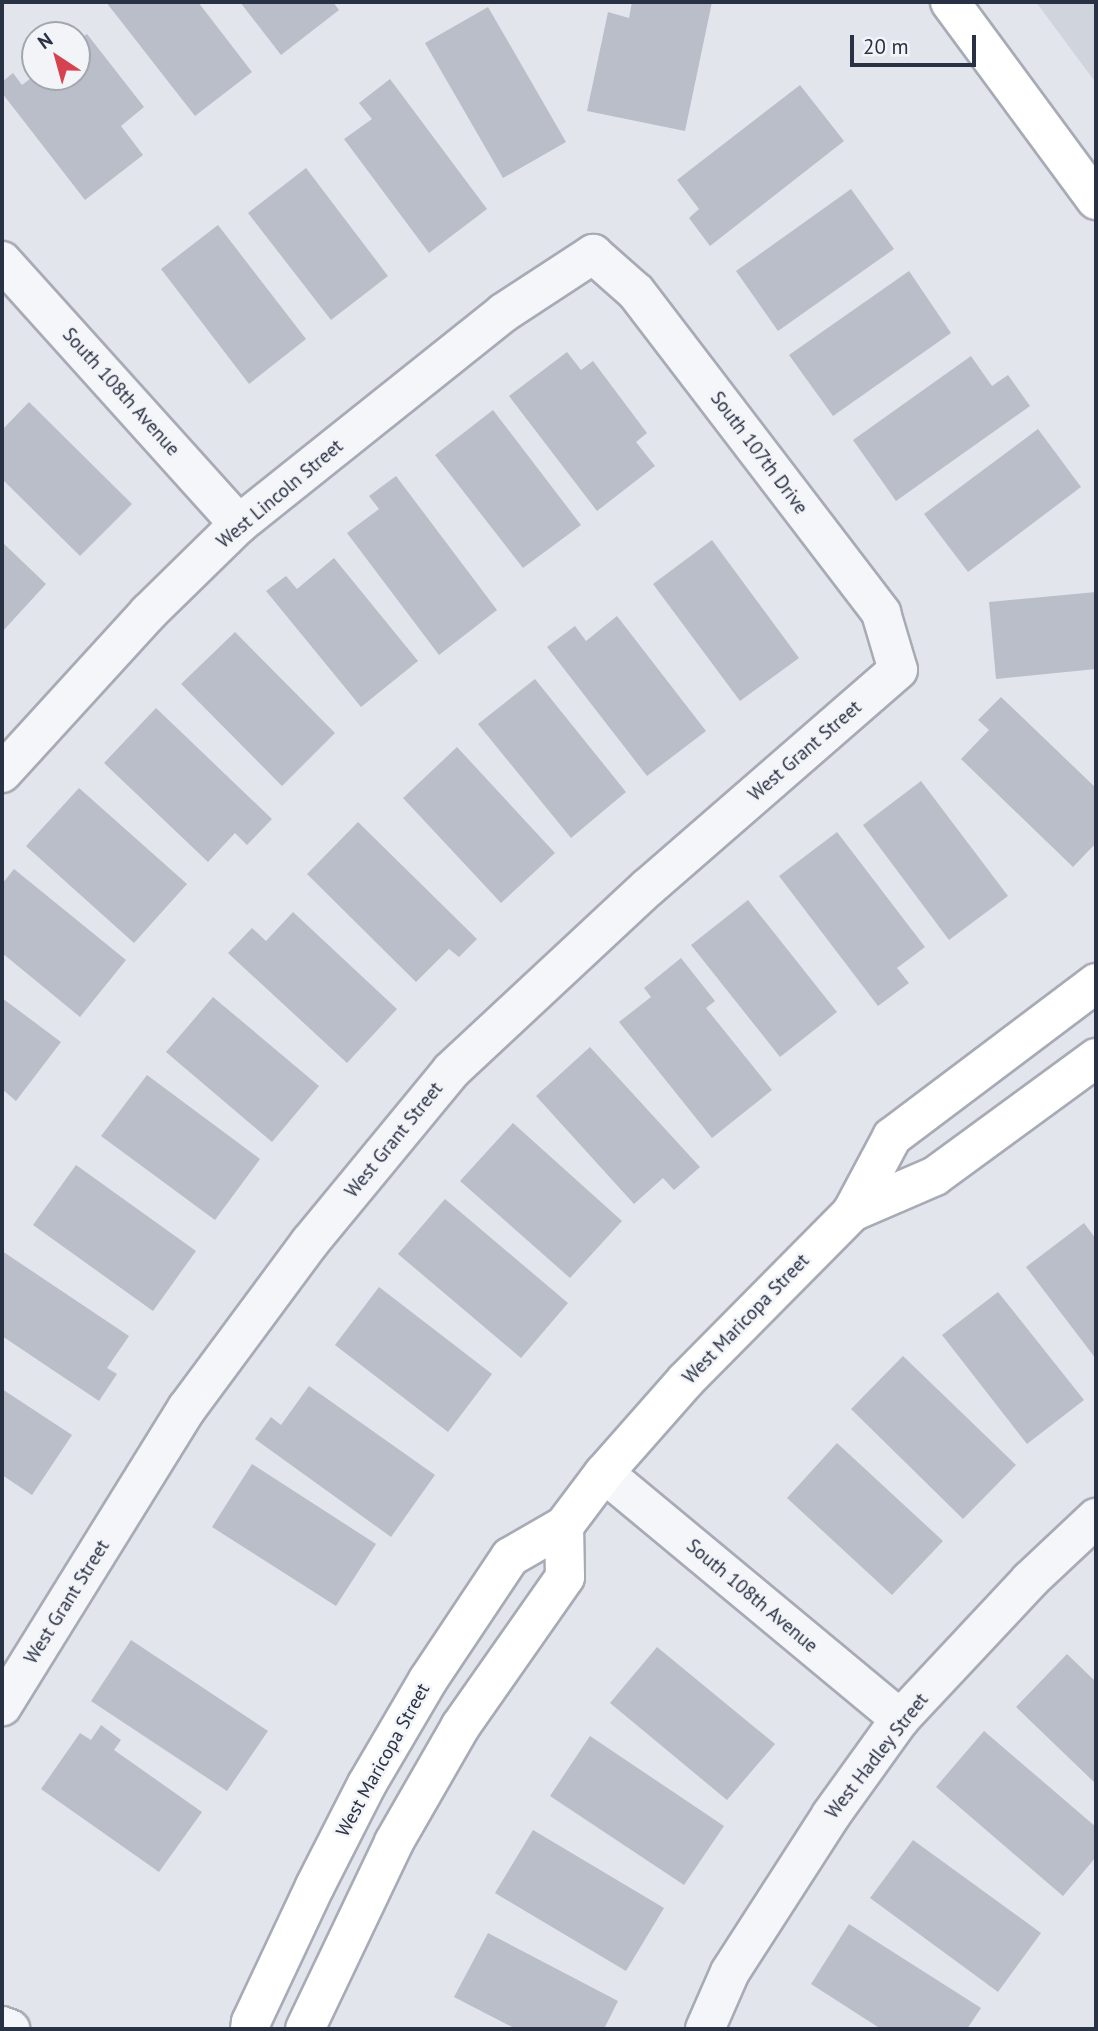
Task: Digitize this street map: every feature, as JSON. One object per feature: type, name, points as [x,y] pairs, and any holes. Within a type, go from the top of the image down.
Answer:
[{"type":"street","points":[[950,2],[1096,200]]},
{"type":"street","name":"West Lincoln Street","points":[[2,773],[148,613],[239,524],[503,313],[593,254]]},
{"type":"street","name":"South 107th Drive","points":[[593,254],[636,292],[881,613],[898,670]]},
{"type":"street","name":"South 108th Avenue","points":[[2,261],[239,524]]},
{"type":"street","name":"West Grant Street","points":[[2,1706],[187,1408],[310,1241],[451,1071],[647,888],[898,670]]},
{"type":"street","name":"West Maricopa Street","points":[[250,2029],[314,1886],[367,1784],[428,1679],[510,1557],[564,1526],[604,1473],[686,1380],[852,1212],[892,1137],[1096,984]]},
{"type":"street","name":"West Maricopa Street","points":[[852,1212],[935,1176],[1096,1058]]},
{"type":"street","name":"South 108th Avenue","points":[[604,1473],[900,1719]]},
{"type":"street","name":"West Hadley Street","points":[[705,2029],[730,1972],[831,1815],[900,1719],[1030,1580],[1096,1518]]},
{"type":"street","points":[[305,2029],[394,1842],[460,1727],[565,1577],[564,1526]]},
{"type":"street","points":[[2,2025],[10,2029]]},
{"type":"shaded area","points":[[1036,2],[1096,2],[1096,83]]},
{"type":"building","points":[[106,2],[198,2],[252,72],[195,116]]},
{"type":"building","points":[[240,2],[333,2],[339,10],[281,55]]},
{"type":"building","points":[[632,2],[712,2],[685,131],[587,111],[608,12],[629,18]]},
{"type":"building","points":[[488,7],[566,142],[503,178],[425,43]]},
{"type":"building","points":[[91,39],[144,107],[121,126],[143,155],[85,200],[2,93],[2,82],[13,73],[21,84],[21,91],[91,91]]},
{"type":"building","points":[[390,79],[487,209],[429,253],[344,139],[372,119],[359,103]]},
{"type":"building","points":[[800,85],[844,141],[710,246],[689,218],[699,209],[677,180]]},
{"type":"building","points":[[306,168],[388,276],[331,320],[248,213]]},
{"type":"building","points":[[851,189],[894,249],[778,331],[736,271]]},
{"type":"building","points":[[218,225],[306,339],[249,384],[161,269]]},
{"type":"building","points":[[909,271],[951,333],[833,416],[789,355]]},
{"type":"building","points":[[567,352],[581,370],[593,361],[647,433],[636,442],[655,466],[597,511],[509,396]]},
{"type":"building","points":[[971,356],[992,386],[1008,375],[1030,406],[896,501],[853,440]]},
{"type":"building","points":[[29,402],[132,504],[80,556],[2,479],[2,430]]},
{"type":"building","points":[[493,410],[581,525],[523,568],[435,455]]},
{"type":"building","points":[[1038,429],[1081,487],[968,572],[924,514]]},
{"type":"building","points":[[396,476],[497,610],[439,655],[347,533],[379,509],[369,496]]},
{"type":"building","points":[[712,540],[799,658],[740,701],[653,584]]},
{"type":"building","points":[[2,542],[46,584],[2,632]]},
{"type":"building","points":[[334,558],[418,661],[361,707],[266,591],[286,576],[297,589]]},
{"type":"building","points":[[1096,592],[1096,669],[996,679],[989,602]]},
{"type":"building","points":[[617,616],[706,731],[647,776],[547,647],[575,626],[586,641]]},
{"type":"building","points":[[235,632],[335,733],[282,786],[181,684]]},
{"type":"building","points":[[535,679],[626,792],[571,838],[478,724]]},
{"type":"building","points":[[1001,697],[1096,788],[1096,843],[1073,867],[961,759],[989,730],[978,720]]},
{"type":"building","points":[[156,708],[272,819],[247,845],[235,833],[208,862],[104,763]]},
{"type":"building","points":[[457,747],[555,853],[501,903],[403,798]]},
{"type":"building","points":[[921,781],[1008,896],[949,940],[863,825]]},
{"type":"building","points":[[79,788],[187,884],[134,943],[26,846]]},
{"type":"building","points":[[358,822],[477,939],[459,957],[449,949],[416,982],[307,874]]},
{"type":"building","points":[[837,832],[925,947],[897,968],[909,983],[878,1006],[779,876]]},
{"type":"building","points":[[14,869],[126,960],[80,1017],[2,953],[2,884]]},
{"type":"building","points":[[748,900],[837,1012],[780,1057],[691,945]]},
{"type":"building","points":[[293,912],[397,1009],[347,1063],[228,953],[252,928],[266,941]]},
{"type":"building","points":[[681,958],[715,1001],[706,1008],[772,1090],[712,1138],[619,1022],[651,997],[644,988]]},
{"type":"building","points":[[213,997],[319,1086],[272,1142],[166,1052]]},
{"type":"building","points":[[2,998],[61,1042],[16,1101],[2,1089]]},
{"type":"building","points":[[590,1047],[700,1167],[674,1190],[663,1178],[634,1204],[536,1096]]},
{"type":"building","points":[[147,1075],[260,1159],[215,1220],[101,1136]]},
{"type":"building","points":[[513,1123],[622,1221],[570,1278],[460,1181]]},
{"type":"building","points":[[76,1165],[196,1251],[153,1311],[33,1225]]},
{"type":"building","points":[[445,1199],[568,1303],[521,1358],[398,1254]]},
{"type":"building","points":[[1084,1223],[1096,1239],[1096,1359],[1026,1267]]},
{"type":"building","points":[[2,1251],[129,1336],[107,1368],[117,1374],[99,1401],[2,1336]]},
{"type":"building","points":[[379,1287],[492,1374],[448,1432],[335,1345]]},
{"type":"building","points":[[998,1292],[1084,1400],[1027,1444],[942,1335]]},
{"type":"building","points":[[903,1356],[1016,1465],[963,1519],[851,1409]]},
{"type":"building","points":[[309,1386],[435,1475],[391,1537],[255,1439],[271,1417],[281,1425]]},
{"type":"building","points":[[2,1389],[72,1435],[32,1495],[2,1475]]},
{"type":"building","points":[[837,1443],[943,1541],[892,1595],[787,1498]]},
{"type":"building","points":[[252,1464],[376,1544],[336,1606],[212,1527]]},
{"type":"building","points":[[131,1640],[268,1731],[227,1791],[91,1701]]},
{"type":"building","points":[[657,1647],[775,1744],[727,1800],[610,1703]]},
{"type":"building","points":[[1067,1654],[1096,1682],[1096,1784],[1016,1707]]},
{"type":"building","points":[[101,1725],[121,1740],[114,1750],[202,1812],[159,1872],[41,1789],[80,1733],[91,1740]]},
{"type":"building","points":[[984,1731],[1096,1827],[1096,1857],[1063,1896],[936,1787]]},
{"type":"building","points":[[590,1736],[724,1826],[684,1885],[550,1796]]},
{"type":"building","points":[[533,1830],[664,1908],[626,1971],[495,1893]]},
{"type":"building","points":[[913,1840],[1041,1933],[998,1992],[870,1898]]},
{"type":"building","points":[[849,1924],[981,2008],[967,2029],[881,2029],[811,1984]]},
{"type":"building","points":[[488,1933],[618,2001],[604,2029],[516,2029],[454,1997]]}]
